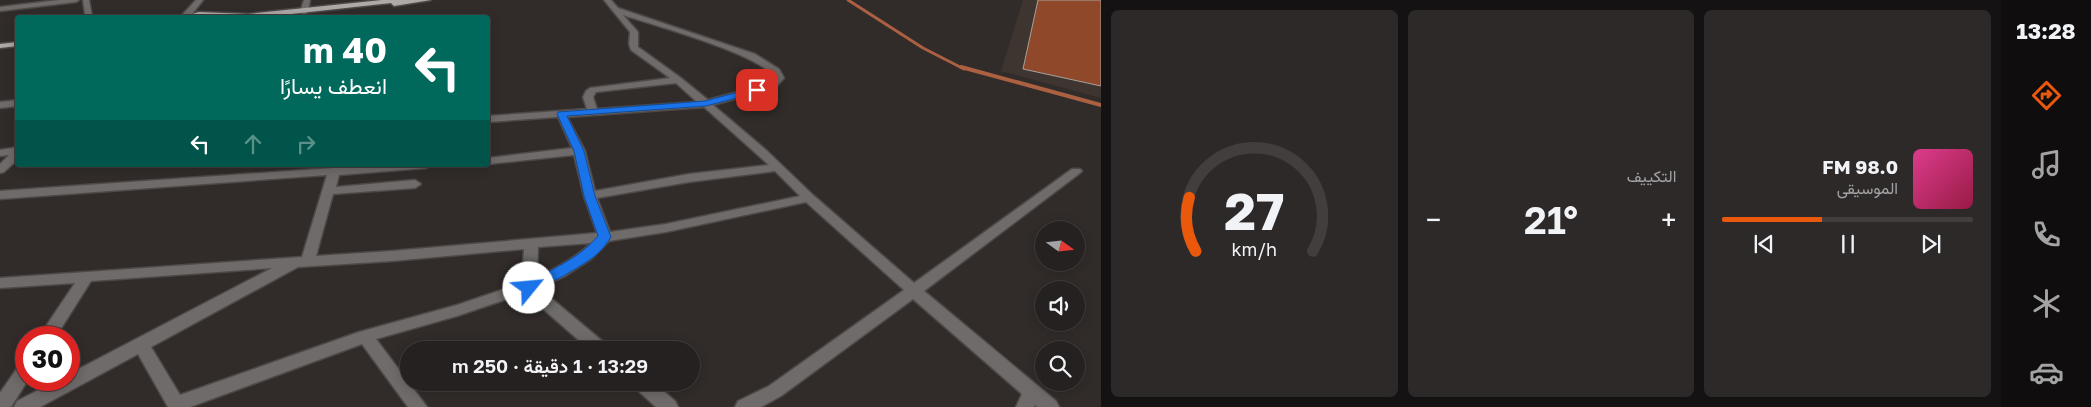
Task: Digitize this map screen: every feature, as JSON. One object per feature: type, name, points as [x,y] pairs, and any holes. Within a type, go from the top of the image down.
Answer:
[{"type":"main road","points":[[276,15],[365,2],[402,0]]},
{"type":"main road","points":[[251,15],[428,0]]},
{"type":"main road","points":[[0,41],[15,40]]},
{"type":"main road","points":[[0,46],[15,44]]},
{"type":"street","points":[[0,9],[76,0]]},
{"type":"street","points":[[86,0],[89,14]]},
{"type":"street","points":[[186,15],[200,0],[208,15]]},
{"type":"street","points":[[305,11],[306,0]]},
{"type":"street","points":[[607,0],[634,32],[634,48],[678,80],[778,167],[809,198],[915,292],[1029,399],[1050,407]]},
{"type":"street","points":[[490,119],[706,104],[773,85],[779,78],[776,71],[752,56],[615,10]]},
{"type":"street","points":[[593,111],[588,97],[589,93],[593,90],[678,80]]},
{"type":"street","points":[[0,105],[15,103]]},
{"type":"street","points":[[561,114],[579,151],[590,196],[605,237]]},
{"type":"street","points":[[0,153],[15,151]]},
{"type":"street","points":[[490,161],[579,151]]},
{"type":"street","points":[[0,170],[15,154]]},
{"type":"street","points":[[0,195],[400,167]]},
{"type":"street","points":[[590,196],[688,178],[778,167]]},
{"type":"street","points":[[744,407],[775,391],[888,309],[915,292],[1076,171]]},
{"type":"street","points":[[23,407],[301,262],[330,191],[334,172]]},
{"type":"street","points":[[330,191],[415,184]]},
{"type":"street","points":[[0,283],[392,256],[605,237],[666,228],[809,198]]},
{"type":"street","points":[[141,344],[177,405],[302,357],[365,336],[529,288],[592,252],[605,237]]},
{"type":"street","points":[[529,288],[531,243]]},
{"type":"street","points":[[54,326],[87,276]]},
{"type":"street","points":[[529,288],[591,341]]},
{"type":"street","points":[[365,336],[418,407]]},
{"type":"street","points":[[1,407],[15,386]]},
{"type":"street","points":[[650,391],[669,407]]},
{"type":"shaded area","points":[[1023,0],[1101,0],[1101,98],[1001,71]]},
{"type":"building","points":[[1038,0],[1101,0],[1101,86],[1023,69]]},
{"type":"waterway","points":[[848,0],[923,48],[964,69]]},
{"type":"waterway","points":[[961,67],[1101,105]]},
{"type":"route","points":[[529,288],[592,252],[605,237],[590,196],[579,151],[561,114],[706,104],[757,90]]}]
